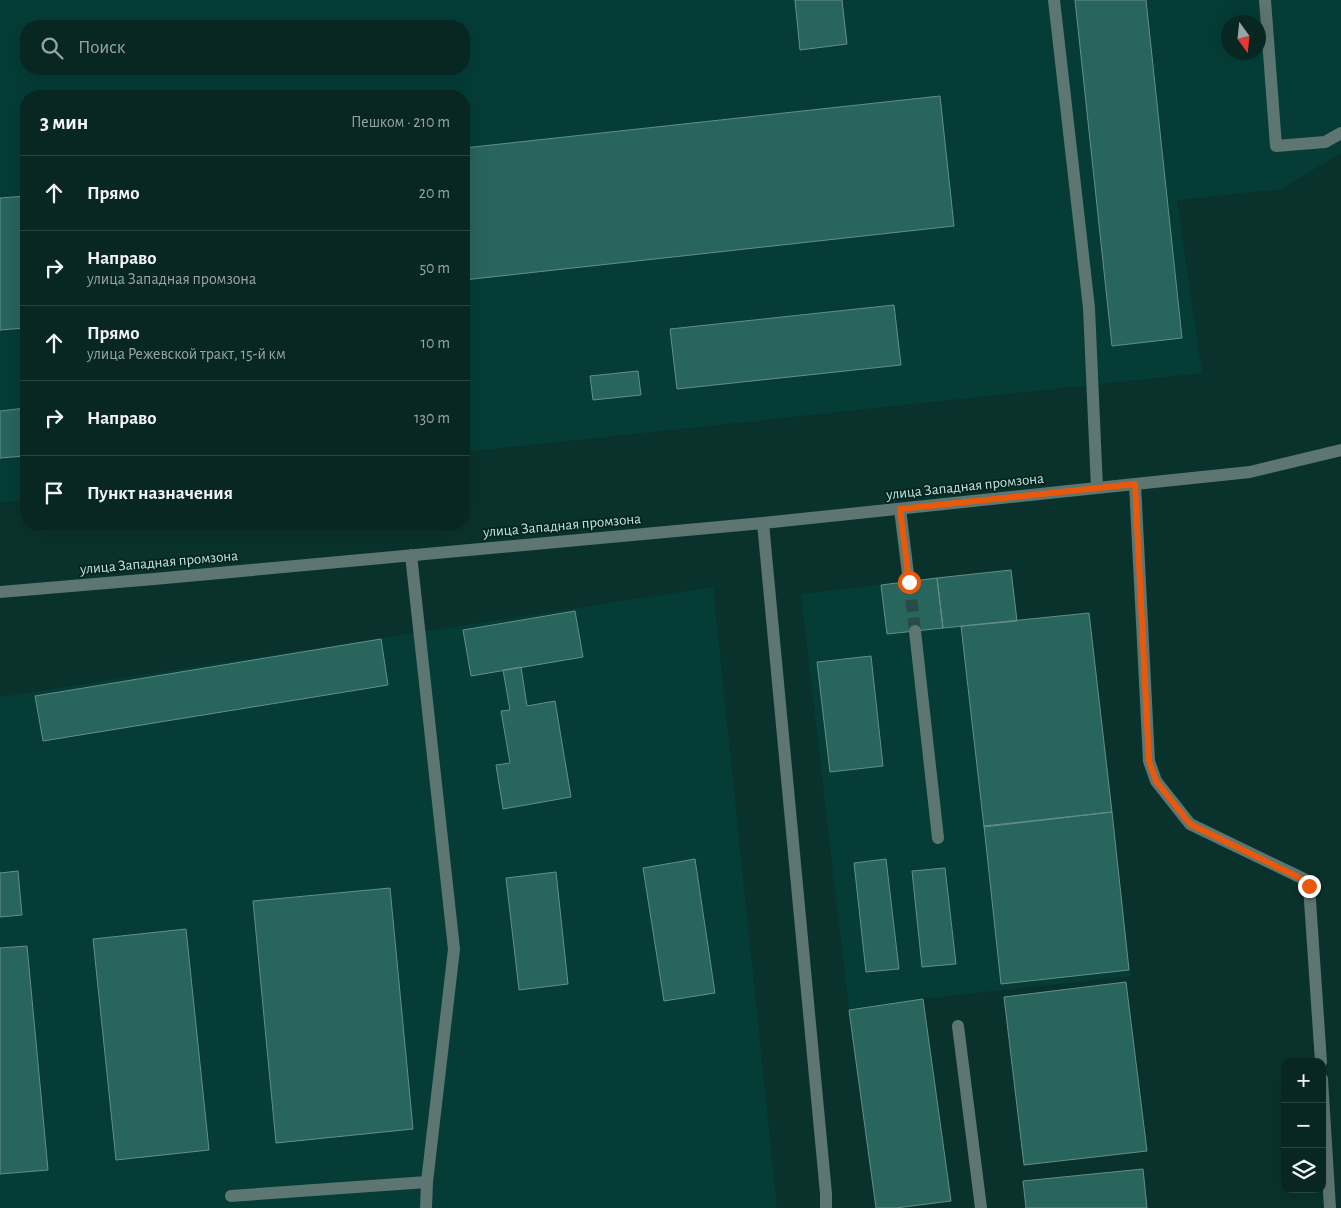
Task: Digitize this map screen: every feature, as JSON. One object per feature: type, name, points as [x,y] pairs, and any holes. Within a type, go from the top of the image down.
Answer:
[{"type":"street","points":[[1054,0],[1089,308],[1097,488]]},
{"type":"street","points":[[1265,0],[1276,146],[1325,142],[1341,133]]},
{"type":"street","name":"улица Западная промзона","points":[[0,592],[762,523],[1250,472],[1341,450]]},
{"type":"street","points":[[1135,484],[1149,761],[1156,781],[1190,824],[1304,880],[1309,886],[1321,1058]]},
{"type":"street","points":[[900,509],[909,582]]},
{"type":"street","points":[[762,523],[826,1184],[826,1208]]},
{"type":"street","points":[[411,555],[454,949],[427,1182],[426,1208]]},
{"type":"street","points":[[915,631],[938,838]]},
{"type":"street","points":[[958,1026],[981,1208]]},
{"type":"street","points":[[1323,1103],[1330,1208]]},
{"type":"street","points":[[231,1196],[427,1182]]},
{"type":"shaded area","points":[[0,0],[1341,0],[1341,153],[1281,189],[1177,200],[1202,373],[470,451],[470,90],[20,90],[20,500],[0,502]]},
{"type":"shaded area","points":[[1011,570],[1017,621],[1089,613],[1131,976],[929,998],[849,1009],[801,594]]},
{"type":"shaded area","points":[[713,587],[777,1208],[0,1208],[0,697]]},
{"type":"building","points":[[795,0],[842,0],[847,44],[800,50]]},
{"type":"building","points":[[1075,0],[1146,0],[1182,338],[1112,346]]},
{"type":"building","points":[[940,96],[954,226],[470,279],[470,147]]},
{"type":"building","points":[[20,196],[20,328],[0,330],[0,198]]},
{"type":"building","points":[[894,305],[901,365],[677,389],[670,329]]},
{"type":"building","points":[[638,371],[641,395],[593,400],[590,376]]},
{"type":"building","points":[[20,409],[20,456],[0,458],[0,411]]},
{"type":"building","points":[[1011,570],[1017,621],[943,628],[937,578]]},
{"type":"building","points":[[937,578],[943,628],[887,634],[881,585]]},
{"type":"building","points":[[575,611],[583,657],[471,676],[463,630]]},
{"type":"building","points":[[1089,613],[1112,812],[984,827],[961,626]]},
{"type":"building","points":[[381,639],[388,685],[43,741],[35,696]]},
{"type":"building","points":[[871,656],[883,766],[830,772],[817,662]]},
{"type":"building","points":[[521,667],[527,706],[555,701],[571,797],[503,809],[496,765],[510,763],[501,711],[510,710],[503,670]]},
{"type":"building","points":[[1112,812],[1129,970],[1001,984],[984,826]]},
{"type":"building","points":[[695,859],[715,993],[664,1001],[643,868]]},
{"type":"building","points":[[886,859],[899,969],[866,972],[854,863]]},
{"type":"building","points":[[945,868],[956,964],[922,967],[912,871]]},
{"type":"building","points":[[18,871],[22,915],[0,917],[0,873]]},
{"type":"building","points":[[556,872],[568,984],[519,990],[506,878]]},
{"type":"building","points":[[390,888],[413,1129],[276,1143],[253,901]]},
{"type":"building","points":[[186,929],[209,1150],[116,1160],[93,939]]},
{"type":"building","points":[[27,946],[48,1170],[0,1174],[0,948]]},
{"type":"building","points":[[1126,982],[1147,1151],[1024,1165],[1004,997]]},
{"type":"building","points":[[923,999],[951,1201],[896,1208],[876,1208],[849,1010]]},
{"type":"building","points":[[1143,1169],[1147,1208],[1026,1208],[1023,1181]]},
{"type":"tunnel","points":[[909,582],[915,631]]},
{"type":"route","points":[[909,582],[900,509],[1135,484],[1149,761],[1156,781],[1190,824],[1304,880],[1309,886]]}]
